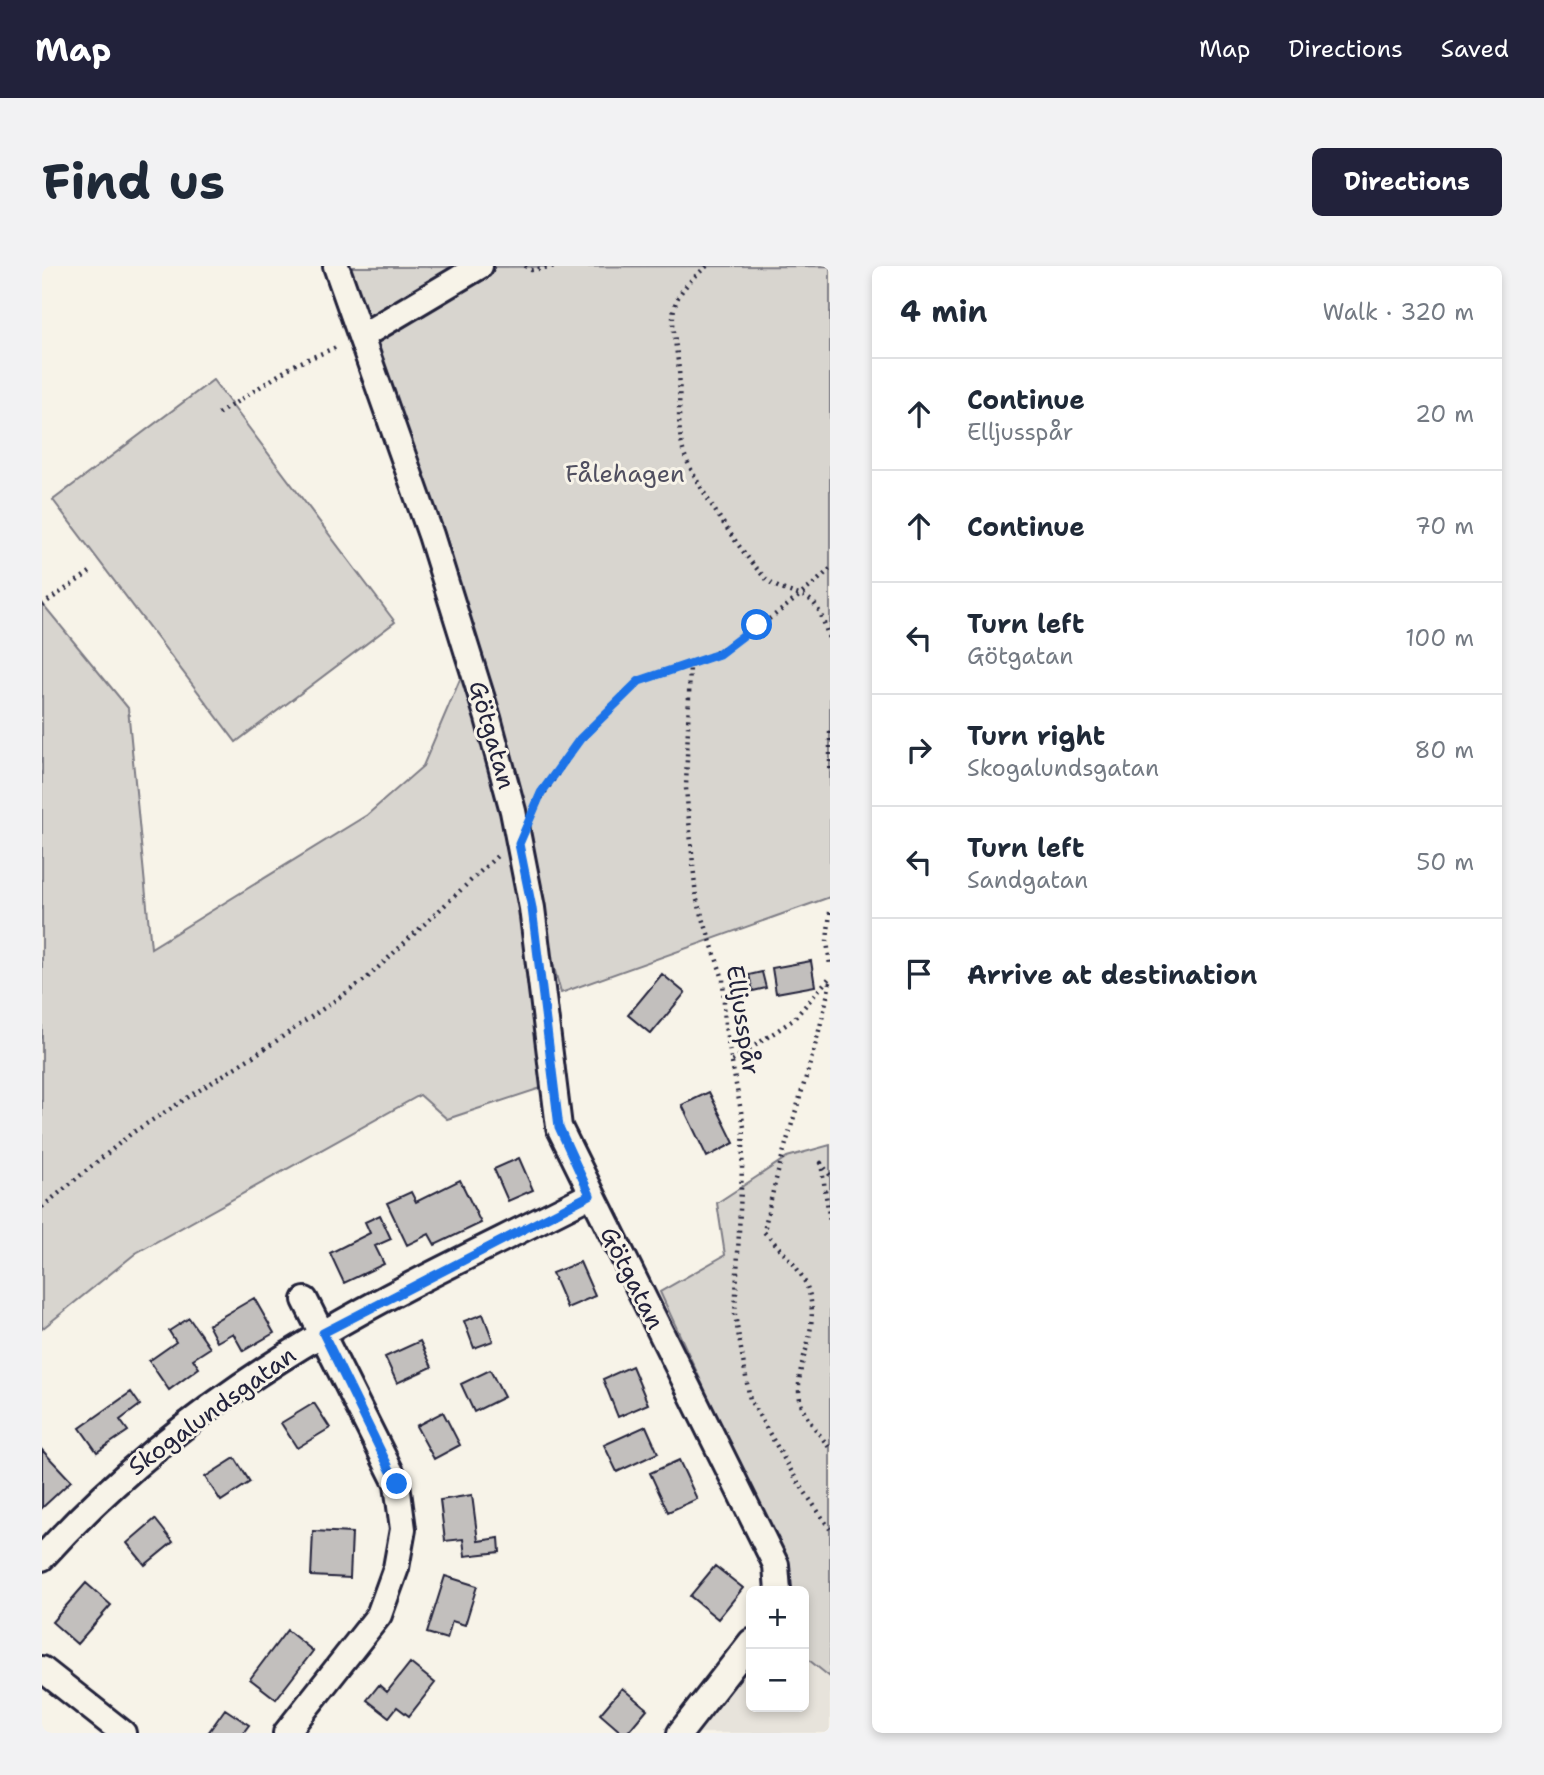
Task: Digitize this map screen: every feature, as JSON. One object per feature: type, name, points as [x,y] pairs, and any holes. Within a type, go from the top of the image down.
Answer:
[{"type":"street","name":"Götgatan","points":[[336,266],[362,336],[484,705],[532,908],[559,1127],[590,1195],[776,1565],[778,1586]]},
{"type":"street","points":[[362,336],[480,266]]},
{"type":"street","name":"Skogalundsgatan","points":[[42,1558],[120,1478],[195,1418],[323,1333],[590,1195]]},
{"type":"street","points":[[286,1733],[379,1615],[396,1568],[403,1530],[397,1484],[305,1300]]},
{"type":"street","points":[[680,1733],[746,1648]]},
{"type":"street","points":[[42,1669],[123,1733]]},
{"type":"path","points":[[525,266],[531,270],[556,266]]},
{"type":"path","points":[[707,266],[686,284],[673,305],[682,448],[693,478],[755,564],[769,582],[797,597],[804,596],[817,606],[830,642]]},
{"type":"path","points":[[218,414],[294,365],[362,336]]},
{"type":"path","points":[[536,806],[580,739],[639,681],[719,654],[797,597],[830,569]]},
{"type":"path","points":[[42,605],[93,570]]},
{"type":"path","name":"Elljusspår","points":[[690,665],[686,788],[696,897],[723,979],[725,1027],[744,1127],[736,1315],[750,1400],[796,1479],[830,1529]]},
{"type":"path","points":[[830,732],[830,770]]},
{"type":"path","points":[[42,1208],[132,1133],[272,1044],[366,979],[494,858],[519,844]]},
{"type":"path","points":[[830,912],[827,942],[830,965]]},
{"type":"path","points":[[732,1061],[793,1020],[830,979]]},
{"type":"path","points":[[830,979],[816,1046],[764,1232],[794,1264],[813,1294],[812,1326],[800,1368],[801,1403],[830,1449]]},
{"type":"path","points":[[830,1175],[821,1163],[830,1222]]},
{"type":"shaded area","points":[[809,1660],[830,1677],[830,1733],[699,1733],[746,1673],[746,1712],[809,1712]]},
{"type":"green space","name":"Fålehagen","points":[[830,266],[830,897],[561,993],[532,887],[550,1085],[447,1119],[420,1095],[136,1253],[42,1329],[42,603],[128,708],[151,948],[367,815],[423,766],[464,670],[350,267]]},
{"type":"green space","points":[[213,380],[395,622],[236,742],[53,500]]},
{"type":"green space","points":[[830,1145],[830,1677],[809,1660],[809,1586],[792,1586],[785,1564],[660,1292],[725,1255],[717,1203],[787,1157]]},
{"type":"building","points":[[811,961],[815,986],[776,993],[772,968]]},
{"type":"building","points":[[762,972],[766,988],[753,991],[749,975]]},
{"type":"building","points":[[662,974],[685,993],[651,1034],[628,1015]]},
{"type":"building","points":[[709,1092],[734,1143],[707,1157],[682,1105]]},
{"type":"building","points":[[519,1158],[533,1190],[508,1201],[494,1169]]},
{"type":"building","points":[[460,1180],[481,1223],[435,1245],[429,1234],[407,1245],[387,1203],[411,1192],[416,1202]]},
{"type":"building","points":[[380,1215],[391,1239],[375,1246],[384,1264],[344,1283],[330,1253],[370,1233],[365,1222]]},
{"type":"building","points":[[580,1262],[595,1296],[567,1308],[552,1273]]},
{"type":"building","points":[[254,1298],[274,1333],[243,1351],[233,1333],[217,1342],[208,1325]]},
{"type":"building","points":[[483,1314],[493,1341],[474,1348],[464,1321]]},
{"type":"building","points":[[189,1318],[210,1348],[193,1359],[199,1368],[169,1390],[149,1361],[176,1342],[169,1331]]},
{"type":"building","points":[[420,1341],[432,1367],[397,1383],[385,1357]]},
{"type":"building","points":[[632,1366],[648,1404],[618,1417],[603,1379]]},
{"type":"building","points":[[490,1370],[504,1397],[474,1412],[461,1384]]},
{"type":"building","points":[[131,1392],[140,1405],[120,1420],[128,1431],[97,1452],[80,1428]]},
{"type":"building","points":[[314,1403],[330,1428],[297,1448],[281,1423]]},
{"type":"building","points":[[443,1412],[460,1445],[434,1459],[416,1426]]},
{"type":"building","points":[[646,1426],[658,1453],[617,1472],[604,1445]]},
{"type":"building","points":[[42,1450],[71,1481],[42,1508]]},
{"type":"building","points":[[235,1458],[250,1482],[221,1501],[205,1477]]},
{"type":"building","points":[[679,1460],[697,1499],[668,1512],[650,1473]]},
{"type":"building","points":[[472,1495],[478,1541],[499,1538],[500,1552],[465,1556],[463,1539],[445,1541],[440,1500]]},
{"type":"building","points":[[155,1519],[173,1542],[145,1565],[127,1543]]},
{"type":"building","points":[[313,1531],[352,1533],[350,1578],[311,1576]]},
{"type":"building","points":[[715,1566],[743,1588],[718,1619],[690,1596]]},
{"type":"building","points":[[445,1576],[477,1586],[465,1625],[452,1621],[447,1639],[427,1633]]},
{"type":"building","points":[[86,1583],[111,1605],[77,1644],[52,1622]]},
{"type":"building","points":[[287,1630],[313,1651],[276,1699],[250,1679]]},
{"type":"building","points":[[410,1663],[435,1683],[409,1716],[397,1707],[389,1717],[367,1700],[379,1685],[387,1692]]},
{"type":"building","points":[[622,1688],[647,1709],[627,1733],[622,1733],[600,1714]]},
{"type":"building","points":[[225,1709],[249,1725],[243,1733],[208,1733]]},
{"type":"route","points":[[397,1484],[323,1333],[590,1195],[559,1127],[532,908],[519,844],[541,793],[580,739],[639,681],[719,654],[757,625]]}]
